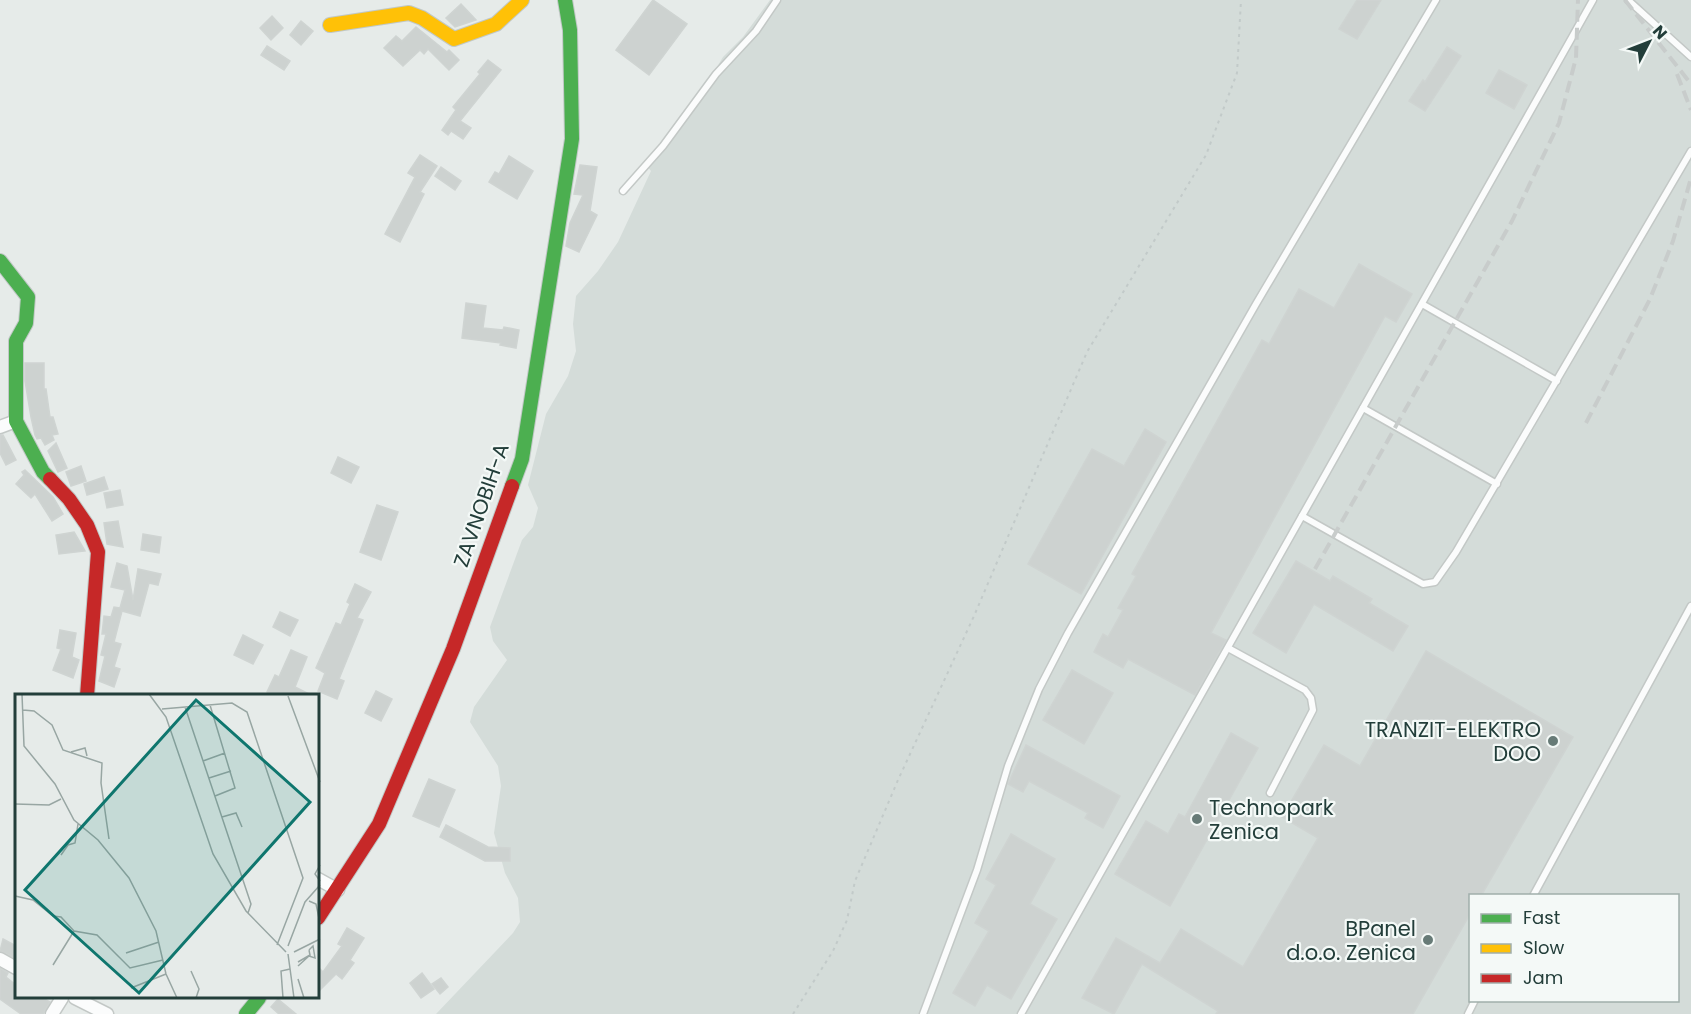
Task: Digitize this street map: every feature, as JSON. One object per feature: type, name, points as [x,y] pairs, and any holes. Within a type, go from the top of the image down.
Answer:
[{"type":"main road","points":[[330,25],[409,13],[423,18],[454,39],[496,24],[522,0]]},
{"type":"main road","name":"ZAVNOBIH-A","points":[[320,915],[379,824],[409,758],[453,649],[522,459],[572,139],[570,30],[564,0]]},
{"type":"main road","points":[[0,261],[28,297],[26,323],[16,341],[14,378],[16,421],[44,472],[69,499],[87,525],[99,552],[87,694]]},
{"type":"main road","points":[[246,1014],[258,999]]},
{"type":"street","points":[[0,427],[16,421]]},
{"type":"street","points":[[320,880],[338,890]]},
{"type":"street","points":[[0,959],[15,967]]},
{"type":"street","points":[[52,1014],[61,999]]},
{"type":"street","points":[[77,999],[107,1014]]},
{"type":"lane","points":[[623,191],[663,146],[716,74],[756,31],[777,0]]},
{"type":"lane","points":[[923,1014],[977,870],[1008,766],[1040,689],[1068,633],[1256,304],[1436,0]]},
{"type":"lane","points":[[1021,1014],[1593,0]]},
{"type":"lane","points":[[1628,0],[1691,57]]},
{"type":"lane","points":[[1302,516],[1423,584],[1435,582],[1497,484],[1691,151]]},
{"type":"lane","points":[[1422,304],[1557,381]]},
{"type":"lane","points":[[1363,408],[1497,484]]},
{"type":"lane","points":[[1534,894],[1691,606]]},
{"type":"lane","points":[[1228,648],[1305,690],[1311,698],[1313,710],[1270,793]]},
{"type":"path","points":[[794,1014],[833,951],[848,920],[855,882],[898,780],[974,616],[1087,352],[1206,155],[1237,73],[1242,0]]},
{"type":"shaded area","points":[[770,0],[1691,0],[1691,1014],[436,1014],[513,933],[520,922],[518,898],[505,873],[494,833],[501,786],[498,766],[470,722],[474,707],[507,660],[493,641],[490,627],[522,540],[533,527],[538,508],[528,485],[546,414],[568,376],[576,351],[573,324],[576,296],[598,271],[618,242],[651,171],[645,164],[708,82],[723,57],[743,37]]},
{"type":"building","points":[[653,0],[687,24],[649,75],[616,50]]},
{"type":"building","points":[[1357,0],[1381,0],[1357,39],[1339,29]]},
{"type":"building","points":[[461,4],[476,20],[455,27],[446,18]]},
{"type":"building","points":[[272,16],[283,28],[271,40],[260,28]]},
{"type":"building","points":[[301,21],[313,31],[301,45],[290,35]]},
{"type":"building","points":[[416,27],[447,52],[449,50],[459,60],[449,70],[428,49],[424,54],[420,50],[403,66],[384,48],[396,36],[402,41]]},
{"type":"building","points":[[267,46],[290,61],[284,70],[261,55]]},
{"type":"building","points":[[1447,47],[1461,56],[1425,111],[1409,101],[1423,80],[1425,82]]},
{"type":"building","points":[[488,60],[501,70],[460,121],[471,128],[463,139],[451,131],[448,135],[442,130],[456,110],[453,107],[480,74],[478,72]]},
{"type":"building","points":[[1499,70],[1527,85],[1514,109],[1486,93]]},
{"type":"building","points":[[420,155],[437,166],[420,192],[424,194],[400,242],[385,234],[415,177],[408,173]]},
{"type":"building","points":[[509,156],[533,171],[517,199],[489,182],[495,172],[499,174]]},
{"type":"building","points":[[580,165],[597,167],[590,211],[597,215],[579,252],[566,246],[570,223],[583,195],[574,194]]},
{"type":"building","points":[[441,167],[461,181],[455,190],[435,176]]},
{"type":"building","points":[[1359,264],[1412,294],[1396,322],[1385,316],[1211,633],[1226,640],[1195,695],[1128,659],[1123,668],[1094,652],[1103,634],[1108,637],[1123,610],[1118,608],[1136,576],[1132,574],[1262,340],[1269,344],[1299,289],[1334,308]]},
{"type":"building","points":[[466,303],[486,306],[483,328],[503,330],[504,327],[519,330],[516,348],[500,345],[501,343],[462,338]]},
{"type":"building","points":[[25,363],[44,363],[44,389],[46,389],[50,417],[53,417],[58,434],[52,435],[54,440],[45,445],[41,438],[37,439],[35,435],[25,381]]},
{"type":"building","points":[[1145,429],[1166,442],[1081,594],[1028,564],[1092,449],[1124,466]]},
{"type":"building","points":[[0,435],[3,435],[16,460],[6,465],[0,453]]},
{"type":"building","points":[[56,443],[67,468],[58,472],[48,451]]},
{"type":"building","points":[[338,457],[359,467],[351,483],[331,473]]},
{"type":"building","points":[[81,466],[86,481],[71,486],[66,472]]},
{"type":"building","points":[[25,470],[53,497],[63,514],[52,521],[35,494],[31,498],[16,484],[24,475],[22,472]]},
{"type":"building","points":[[104,477],[108,489],[87,495],[84,484]]},
{"type":"building","points":[[120,490],[123,505],[107,508],[104,493]]},
{"type":"building","points":[[377,505],[398,512],[381,560],[360,552]]},
{"type":"building","points":[[118,521],[123,547],[107,544],[104,523]]},
{"type":"building","points":[[74,532],[85,551],[59,554],[56,535]]},
{"type":"building","points":[[143,534],[161,537],[159,553],[141,550]]},
{"type":"building","points":[[1296,561],[1330,581],[1333,576],[1372,599],[1369,603],[1408,626],[1393,651],[1314,604],[1286,653],[1253,633]]},
{"type":"building","points":[[117,563],[127,566],[133,600],[138,569],[161,574],[158,585],[149,583],[140,616],[122,611],[114,642],[121,644],[114,667],[120,669],[114,687],[99,681],[105,656],[101,655],[106,634],[102,634],[104,616],[111,617],[114,607],[120,608],[125,590],[111,587]]},
{"type":"building","points":[[355,584],[371,592],[357,618],[363,620],[339,679],[344,681],[337,699],[318,691],[325,673],[316,668],[336,623],[341,625]]},
{"type":"building","points":[[280,612],[298,620],[290,636],[273,627]]},
{"type":"building","points":[[60,630],[76,633],[72,657],[79,660],[73,678],[53,670],[61,649],[57,648]]},
{"type":"building","points":[[243,635],[263,645],[253,664],[234,655]]},
{"type":"building","points":[[291,650],[307,657],[295,687],[309,694],[271,694],[267,692],[275,675],[279,677]]},
{"type":"building","points":[[1426,651],[1573,737],[1482,894],[1469,894],[1469,916],[1413,1014],[1216,1014],[1218,1011],[1142,964],[1114,1014],[1082,998],[1116,938],[1160,963],[1181,929],[1243,967],[1318,838],[1282,817],[1324,745],[1360,766]]},
{"type":"building","points":[[1072,670],[1113,693],[1084,744],[1043,720]]},
{"type":"building","points":[[376,691],[392,699],[381,721],[365,713]]},
{"type":"building","name":"Technopark Zenica","points":[[1231,733],[1258,748],[1170,906],[1115,874],[1146,821],[1168,834],[1179,814],[1185,817]]},
{"type":"building","points":[[1026,745],[1120,796],[1103,828],[1085,818],[1088,813],[1029,781],[1023,792],[1008,784]]},
{"type":"building","points":[[429,779],[455,790],[439,827],[413,816]]},
{"type":"building","points":[[446,825],[488,847],[510,848],[510,861],[485,861],[440,837]]},
{"type":"building","points":[[1011,834],[1055,859],[1030,904],[1057,919],[1011,999],[987,985],[975,1006],[953,993],[989,931],[975,923],[996,885],[986,879]]},
{"type":"building","points":[[347,928],[364,938],[350,960],[354,963],[342,979],[336,974],[320,990],[320,969],[323,972],[342,946],[338,944]]},
{"type":"building","points":[[3,939],[15,945],[15,958],[0,951]]},
{"type":"building","points":[[0,968],[8,973],[6,977],[15,984],[15,999],[45,999],[50,1002],[43,1014],[21,1014],[0,999]]},
{"type":"building","points":[[422,973],[434,989],[421,998],[410,983]]},
{"type":"building","points":[[441,978],[448,987],[440,994],[432,984]]},
{"type":"building","points":[[278,999],[296,1014],[279,1014],[271,1007]]},
{"type":"railway","points":[[1315,569],[1512,221],[1559,123],[1576,58],[1578,0]]},
{"type":"railway","points":[[1625,0],[1691,84]]},
{"type":"railway","points":[[1677,74],[1691,110]]},
{"type":"railway","points":[[1586,423],[1650,299],[1673,241],[1691,178]]},
{"type":"traffic: fast","points":[[512,486],[522,459],[572,139],[570,30],[565,0]]},
{"type":"traffic: fast","points":[[0,261],[28,297],[26,323],[16,341],[16,421],[43,472],[50,479]]},
{"type":"traffic: fast","points":[[246,1014],[258,999]]},
{"type":"traffic: slow","points":[[330,25],[409,13],[422,18],[454,39],[496,24],[522,0]]},
{"type":"traffic: jam","points":[[50,479],[69,499],[87,525],[98,552],[87,694]]},
{"type":"traffic: jam","points":[[320,915],[379,824],[453,649],[512,486]]},
{"type":"place","name":"TRANZIT-ELEKTRO DOO","points":[[1553,741]]},
{"type":"place","name":"Technopark Zenica","points":[[1197,819]]},
{"type":"place","name":"BPanel d.o.o. Zenica","points":[[1428,940]]}]
